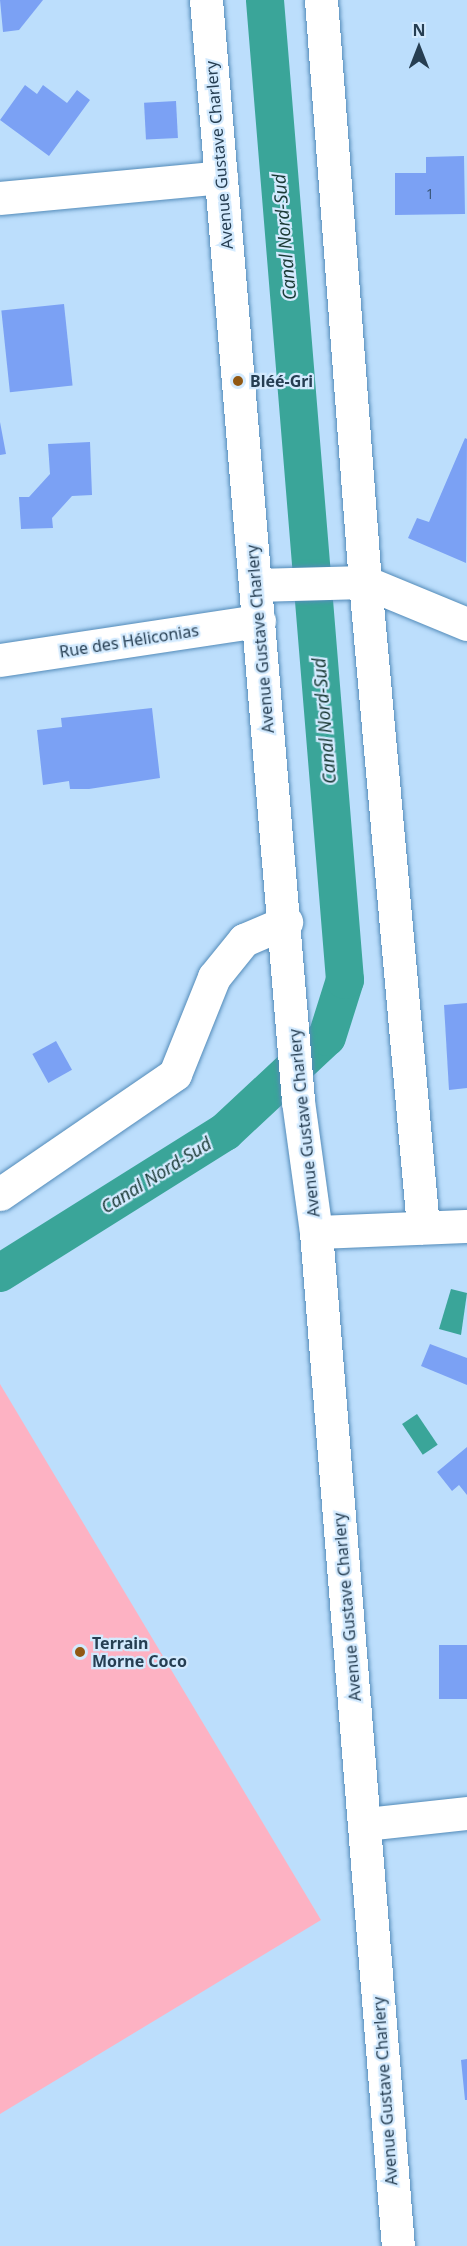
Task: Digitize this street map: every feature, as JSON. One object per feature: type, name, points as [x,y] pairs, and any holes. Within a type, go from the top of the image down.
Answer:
[{"type":"street","name":"Avenue Gustave Charlery","points":[[206,0],[221,177],[263,585],[259,621],[286,922],[298,1101],[326,1232],[365,1824],[398,2246]]},
{"type":"street","points":[[321,0],[358,582],[423,1227]]},
{"type":"street","points":[[0,198],[221,177]]},
{"type":"street","points":[[263,585],[358,582],[467,624]]},
{"type":"street","name":"Rue des Héliconias","points":[[0,660],[259,621]]},
{"type":"street","points":[[0,1194],[175,1074],[214,977],[244,940],[286,922]]},
{"type":"street","points":[[326,1232],[374,1228],[467,1226]]},
{"type":"street","points":[[365,1824],[467,1813]]},
{"type":"shaded area","points":[[451,1289],[467,1293],[461,1335],[439,1329]]},
{"type":"shaded area","name":"Terrain Morne Coco","points":[[0,1384],[321,1920],[0,2114]]},
{"type":"shaded area","points":[[417,1414],[438,1445],[423,1455],[402,1424]]},
{"type":"building","points":[[0,0],[43,0],[19,30],[3,32]]},
{"type":"building","points":[[25,85],[37,94],[43,85],[67,103],[77,90],[90,100],[49,156],[0,120]]},
{"type":"building","points":[[176,101],[178,138],[146,140],[144,103]]},
{"type":"building","points":[[464,156],[465,214],[395,215],[395,173],[426,173],[426,157]]},
{"type":"building","points":[[64,304],[73,386],[10,392],[1,311]]},
{"type":"building","points":[[0,422],[6,454],[0,455]]},
{"type":"building","points":[[465,438],[467,439],[466,563],[408,538],[417,518],[429,522]]},
{"type":"building","points":[[90,442],[92,495],[72,496],[52,518],[53,528],[21,529],[19,497],[29,497],[50,474],[48,444]]},
{"type":"building","points":[[152,708],[160,778],[89,789],[70,789],[69,781],[43,785],[37,730],[62,727],[61,718]]},
{"type":"building","points":[[467,1003],[467,1088],[449,1090],[444,1005]]},
{"type":"building","points":[[56,1041],[72,1070],[48,1083],[32,1054]]},
{"type":"building","points":[[430,1344],[467,1358],[467,1385],[421,1366]]},
{"type":"building","points":[[467,1447],[467,1495],[459,1485],[452,1491],[437,1472]]},
{"type":"building","points":[[439,1645],[467,1645],[467,1699],[439,1699]]},
{"type":"building","points":[[467,2059],[467,2100],[465,2100],[461,2060]]},
{"type":"waterway","name":"Canal Nord-Sud","points":[[0,1273],[225,1132],[327,1037],[345,980],[265,0]]},
{"type":"place","name":"Bléé-Gri","points":[[238,381]]},
{"type":"place","name":"Terrain Morne Coco","points":[[80,1652]]}]
